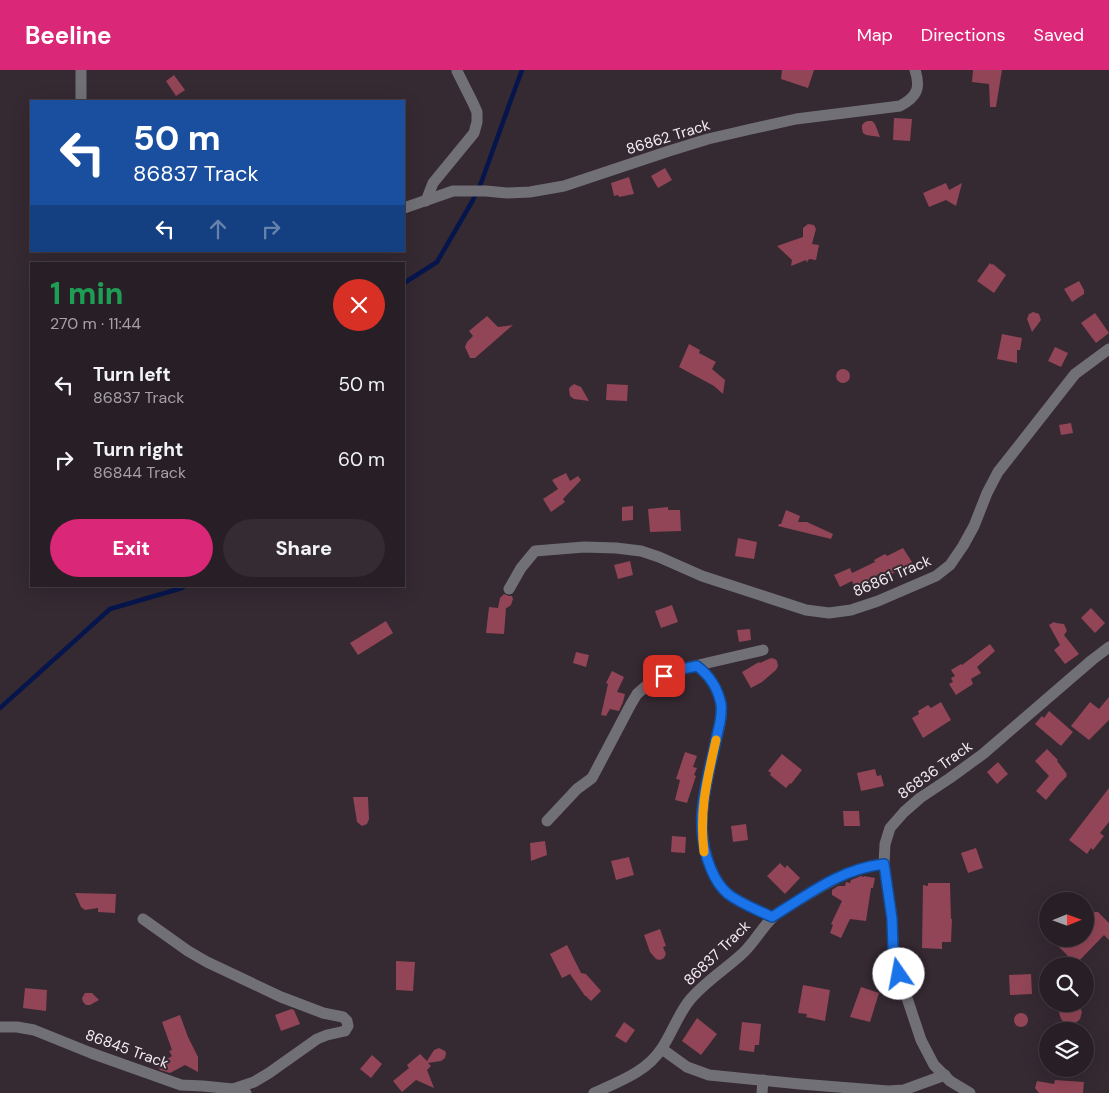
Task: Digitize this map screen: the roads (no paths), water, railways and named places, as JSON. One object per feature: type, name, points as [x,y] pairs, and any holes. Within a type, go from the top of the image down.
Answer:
[{"type":"street","points":[[81,70],[81,100]]},
{"type":"street","name":"86862 Track","points":[[405,208],[453,191],[530,192],[564,186],[708,139],[796,119],[900,106],[911,100],[917,90],[918,78],[915,70]]},
{"type":"street","points":[[426,201],[433,183],[474,133],[477,122],[477,112],[457,71]]},
{"type":"street","name":"86861 Track","points":[[509,588],[535,552],[547,549],[584,547],[616,548],[641,551],[702,576],[806,610],[829,613],[851,610],[878,601],[936,576],[950,565],[964,546],[998,472],[1075,374],[1109,349]]},
{"type":"street","name":"86836 Track","points":[[970,1093],[944,1076],[934,1065],[921,1040],[899,974],[893,948],[892,919],[884,864],[884,844],[890,828],[904,812],[920,798],[983,754],[1109,647]]},
{"type":"street","points":[[547,821],[577,789],[592,778],[609,743],[637,694],[645,687],[677,670],[763,650]]},
{"type":"street","points":[[697,666],[706,673],[712,682],[721,704],[721,718],[702,809],[704,852],[713,875],[728,894],[772,917]]},
{"type":"street","name":"86837 Track","points":[[594,1093],[632,1076],[648,1064],[662,1049],[676,1021],[689,1001],[701,988],[756,940],[772,917],[830,881],[856,869],[884,864]]},
{"type":"street","points":[[143,919],[207,962],[280,997],[305,1007],[343,1017],[347,1021],[346,1031],[317,1039],[254,1082],[233,1089]]},
{"type":"street","name":"86845 Track","points":[[0,1027],[34,1030],[91,1053],[181,1085],[233,1089],[246,1093]]},
{"type":"street","points":[[662,1049],[687,1067],[709,1075],[800,1084],[888,1091],[904,1090],[944,1076]]},
{"type":"street","points":[[762,1093],[763,1080]]},
{"type":"waterway","points":[[405,282],[437,262],[473,200],[522,70]]},
{"type":"waterway","points":[[0,708],[110,609],[184,587]]}]
